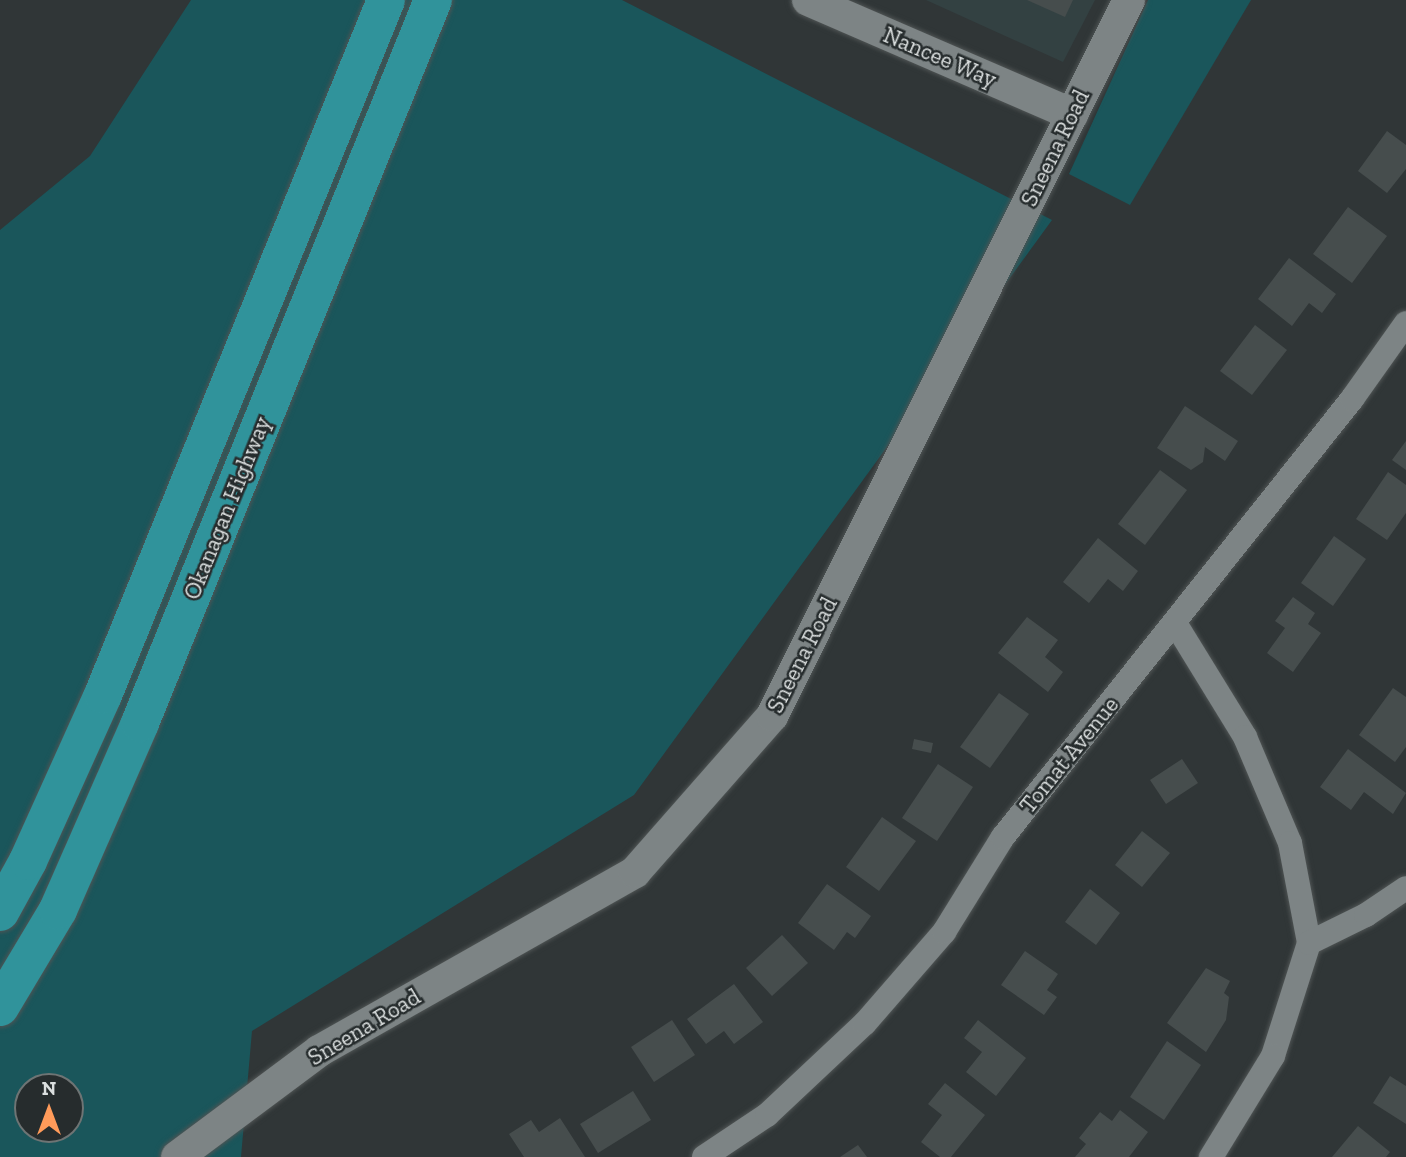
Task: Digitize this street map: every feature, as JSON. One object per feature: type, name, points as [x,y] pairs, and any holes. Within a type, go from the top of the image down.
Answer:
[{"type":"highway","name":"Okanagan Highway","points":[[0,912],[29,860],[103,695],[386,0]]},
{"type":"highway","name":"Okanagan Highway","points":[[0,1007],[58,910],[140,723],[433,0]]},
{"type":"street","name":"Nancee Way","points":[[808,0],[1072,114]]},
{"type":"street","name":"Sneena Road","points":[[177,1157],[319,1051],[635,872],[772,716],[1129,0]]},
{"type":"street","name":"Tomat Avenue","points":[[704,1157],[766,1115],[865,1023],[944,932],[1003,837],[1352,399],[1406,323]]},
{"type":"street","points":[[1175,623],[1245,737],[1290,842],[1308,943],[1273,1056],[1211,1157]]},
{"type":"street","points":[[1308,943],[1366,915],[1406,888]]},
{"type":"shaded area","points":[[191,0],[622,0],[1052,220],[634,795],[252,1031],[241,1157],[0,1157],[0,230],[90,156]]},
{"type":"shaded area","points":[[926,0],[1095,0],[1063,62]]},
{"type":"shaded area","points":[[1148,0],[1251,0],[1130,205],[1069,174]]},
{"type":"building","points":[[1027,0],[1073,0],[1065,17]]},
{"type":"building","points":[[1387,131],[1406,145],[1406,169],[1387,193],[1358,171]]},
{"type":"building","points":[[1348,207],[1387,236],[1352,283],[1313,254]]},
{"type":"building","points":[[1289,258],[1336,294],[1322,313],[1309,303],[1292,326],[1258,299]]},
{"type":"building","points":[[1255,325],[1287,350],[1252,395],[1220,371]]},
{"type":"building","points":[[1185,406],[1238,441],[1225,461],[1205,447],[1203,462],[1191,470],[1157,448]]},
{"type":"building","points":[[1406,441],[1406,470],[1392,460]]},
{"type":"building","points":[[1160,470],[1187,490],[1145,545],[1118,524]]},
{"type":"building","points":[[1388,472],[1406,485],[1406,513],[1387,540],[1356,519]]},
{"type":"building","points":[[1334,536],[1366,559],[1333,606],[1301,583]]},
{"type":"building","points":[[1098,538],[1138,571],[1123,591],[1108,579],[1089,603],[1063,582]]},
{"type":"building","points":[[1293,597],[1315,613],[1308,624],[1321,633],[1293,672],[1267,653],[1285,628],[1275,621]]},
{"type":"building","points":[[1027,617],[1058,640],[1045,657],[1063,672],[1048,692],[998,653]]},
{"type":"building","points":[[1393,688],[1406,697],[1406,747],[1395,762],[1359,735]]},
{"type":"building","points":[[999,693],[1029,714],[990,768],[960,747]]},
{"type":"building","points":[[914,739],[933,743],[931,753],[912,749]]},
{"type":"building","points":[[1348,749],[1406,793],[1393,814],[1364,792],[1351,810],[1320,787]]},
{"type":"building","points":[[1182,759],[1198,783],[1166,804],[1150,780]]},
{"type":"building","points":[[938,764],[973,787],[937,841],[902,818]]},
{"type":"building","points":[[882,817],[916,841],[879,891],[846,867]]},
{"type":"building","points":[[1142,831],[1170,853],[1142,887],[1115,865]]},
{"type":"building","points":[[827,884],[871,916],[855,938],[847,932],[834,950],[798,923]]},
{"type":"building","points":[[1090,889],[1120,913],[1096,945],[1065,922]]},
{"type":"building","points":[[782,935],[808,963],[772,996],[746,968]]},
{"type":"building","points":[[1025,951],[1058,974],[1047,990],[1057,997],[1044,1015],[1001,985]]},
{"type":"building","points":[[1206,968],[1230,981],[1224,993],[1229,997],[1226,1020],[1206,1052],[1167,1023]]},
{"type":"building","points":[[734,984],[763,1022],[734,1044],[724,1031],[706,1044],[687,1019]]},
{"type":"building","points":[[672,1020],[695,1055],[654,1082],[631,1047]]},
{"type":"building","points":[[978,1020],[1026,1058],[996,1096],[966,1072],[982,1052],[964,1038]]},
{"type":"building","points":[[1167,1041],[1201,1065],[1164,1120],[1130,1097]]},
{"type":"building","points":[[1390,1076],[1406,1086],[1406,1124],[1373,1103]]},
{"type":"building","points":[[945,1083],[985,1115],[951,1157],[940,1157],[921,1142],[942,1115],[928,1104]]},
{"type":"building","points":[[633,1091],[651,1120],[598,1153],[580,1124]]},
{"type":"building","points":[[1120,1110],[1148,1132],[1129,1157],[1075,1157],[1086,1144],[1079,1138],[1100,1112],[1112,1121]]},
{"type":"building","points":[[560,1118],[585,1157],[524,1157],[509,1134],[531,1120],[539,1132]]},
{"type":"building","points":[[1358,1126],[1390,1152],[1386,1157],[1332,1157]]},
{"type":"building","points":[[858,1145],[867,1157],[840,1157]]}]
